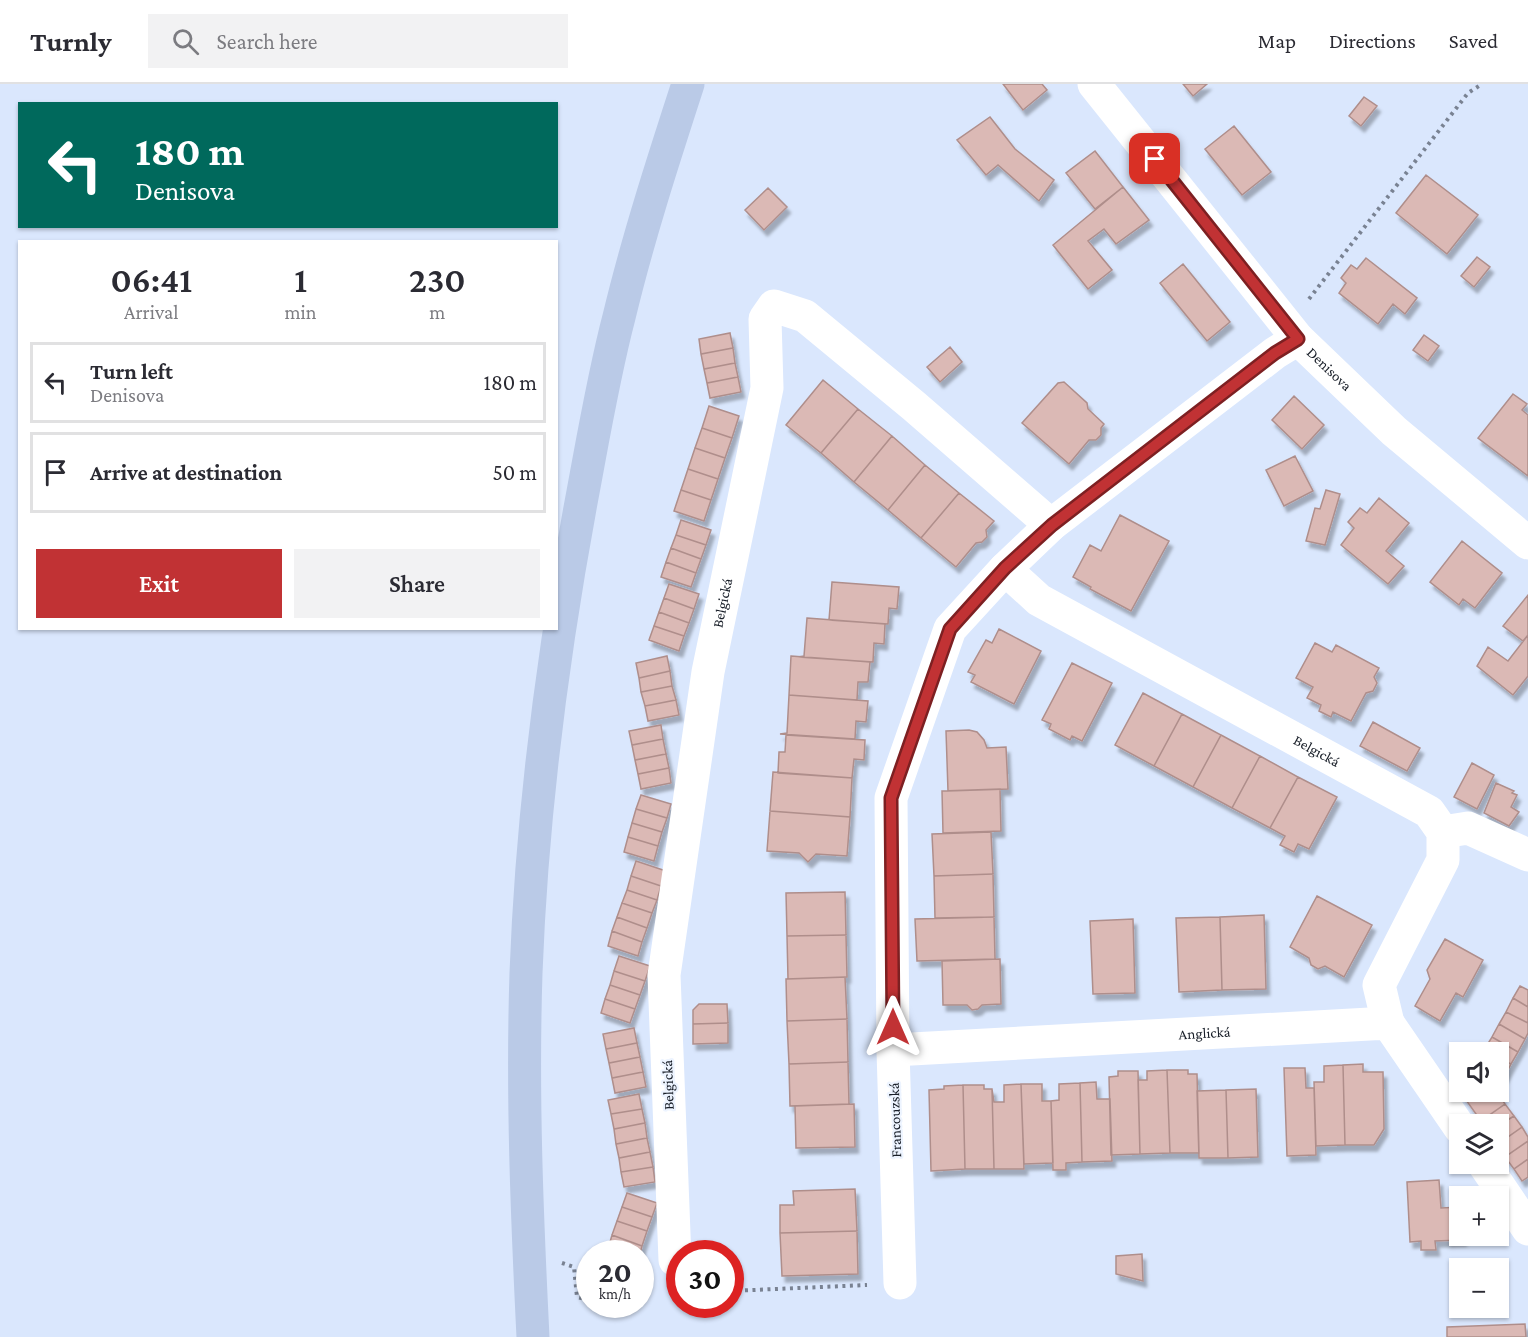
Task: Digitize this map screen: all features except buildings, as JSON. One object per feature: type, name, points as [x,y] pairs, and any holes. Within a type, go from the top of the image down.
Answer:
[{"type":"main road","points":[[533,1337],[524,1119],[526,973],[544,733],[572,548],[618,319],[642,230],[688,84]]},
{"type":"street","name":"Denisova","points":[[1078,86],[1293,331],[1394,431],[1528,543]]},
{"type":"street","name":"Belgická","points":[[674,1240],[664,975],[708,672],[767,388],[765,319],[774,306],[805,316],[1052,525]]},
{"type":"street","name":"Francouzská","points":[[900,1283],[893,1050],[891,798],[950,629],[1005,568],[1052,525],[1275,353],[1293,331]]},
{"type":"street","name":"Belgická","points":[[1005,568],[1039,600],[1430,812],[1443,832]]},
{"type":"street","points":[[1450,1114],[1388,1023],[1379,986],[1443,860],[1443,832],[1468,828],[1528,855]]},
{"type":"street","name":"Anglická","points":[[893,1050],[1388,1023]]},
{"type":"street","points":[[1491,1174],[1528,1229]]},
{"type":"path","points":[[1293,331],[1468,93],[1482,84]]},
{"type":"path","points":[[556,1261],[574,1267],[576,1287]]},
{"type":"path","points":[[744,1290],[900,1283]]},
{"type":"route","points":[[893,1027],[891,798],[950,629],[1005,568],[1052,525],[1275,353],[1298,339],[1155,159]]}]
